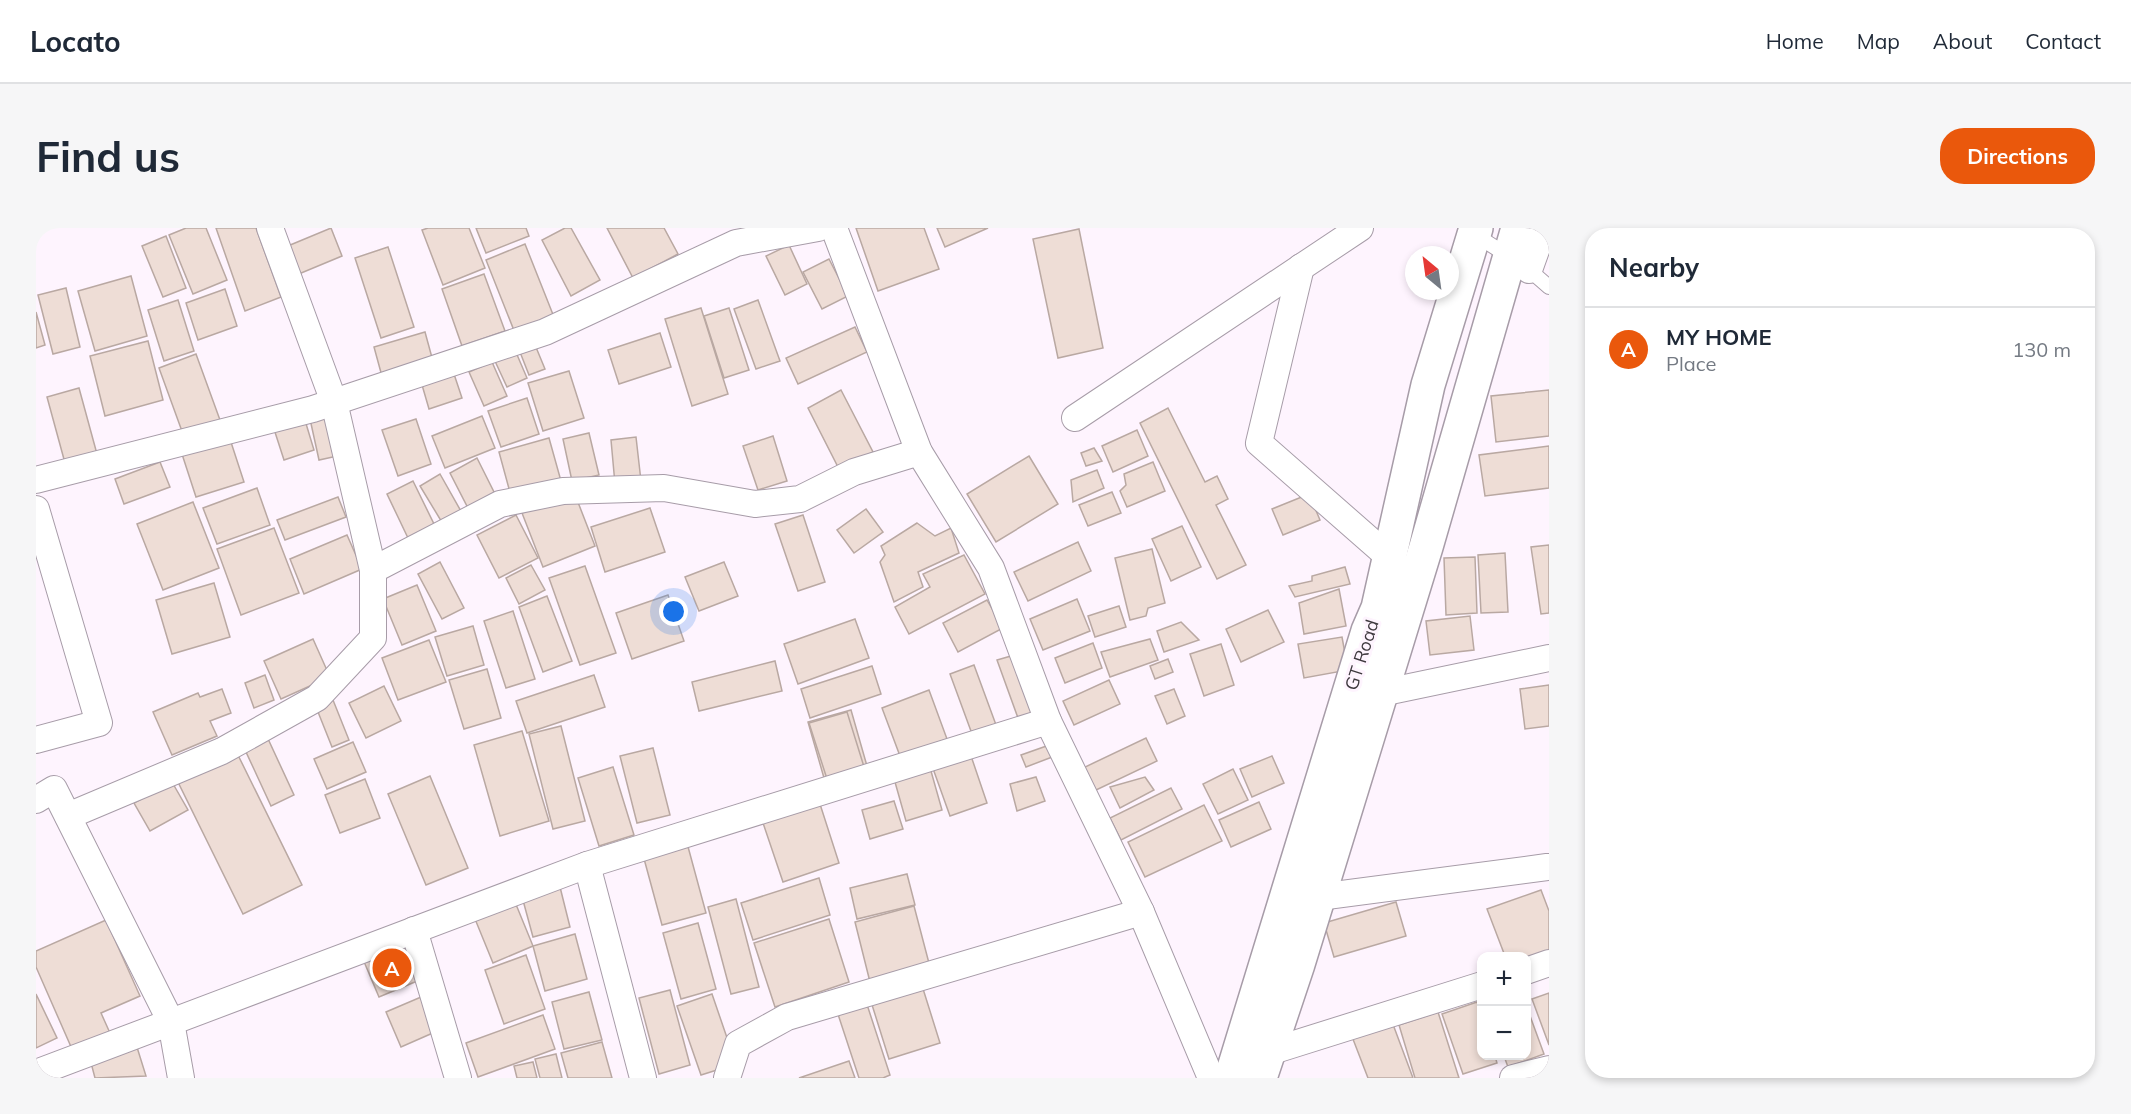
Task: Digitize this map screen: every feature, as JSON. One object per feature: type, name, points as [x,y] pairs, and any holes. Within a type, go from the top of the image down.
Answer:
[{"type":"main road","name":"GT Road","points":[[1232,1078],[1368,631],[1377,608],[1428,385],[1475,231]]},
{"type":"main road","points":[[1264,1065],[1319,897],[1518,251]]},
{"type":"street","points":[[68,816],[222,751],[317,698],[373,638],[373,570],[334,402],[270,228]]},
{"type":"street","points":[[36,480],[334,402],[545,332],[735,243],[818,228]]},
{"type":"street","points":[[834,228],[919,452],[991,568],[1048,721],[1141,912],[1211,1078]]},
{"type":"street","points":[[1075,418],[1360,228]]},
{"type":"street","points":[[1518,251],[1544,228]]},
{"type":"street","points":[[1301,267],[1259,443],[1389,557]]},
{"type":"street","points":[[373,570],[500,504],[563,491],[664,488],[756,504],[800,498],[854,472],[919,452]]},
{"type":"street","points":[[36,509],[99,723],[36,740]]},
{"type":"street","points":[[1381,693],[1549,658]]},
{"type":"street","points":[[36,1073],[587,865],[1048,721]]},
{"type":"street","points":[[36,800],[54,789],[171,1022],[181,1078]]},
{"type":"street","points":[[587,865],[643,1078]]},
{"type":"street","points":[[1319,897],[1547,867]]},
{"type":"street","points":[[727,1078],[738,1044],[787,1017],[1141,912]]},
{"type":"street","points":[[414,930],[458,1078]]},
{"type":"street","points":[[1531,969],[1549,963]]},
{"type":"street","points":[[1264,1065],[1477,987]]},
{"type":"street","points":[[1513,1078],[1549,1069]]},
{"type":"lane","points":[[1475,231],[1518,251],[1549,287]]},
{"type":"building","points":[[186,228],[206,228],[227,280],[193,294],[169,235]]},
{"type":"building","points":[[216,228],[256,228],[281,297],[245,311]]},
{"type":"building","points":[[331,228],[342,256],[294,276],[283,248]]},
{"type":"building","points":[[469,228],[485,268],[443,285],[422,230]]},
{"type":"building","points":[[476,228],[526,228],[529,236],[486,253]]},
{"type":"building","points":[[565,228],[571,228],[600,280],[571,296],[542,240]]},
{"type":"building","points":[[607,228],[664,228],[678,254],[633,278]]},
{"type":"building","points":[[856,228],[924,228],[939,269],[878,291]]},
{"type":"building","points":[[937,228],[988,228],[945,247]]},
{"type":"building","points":[[1079,229],[1103,348],[1058,358],[1033,239]]},
{"type":"building","points":[[166,236],[186,288],[163,297],[142,246]]},
{"type":"building","points":[[525,244],[554,317],[515,333],[486,260]]},
{"type":"building","points":[[789,245],[807,284],[785,295],[766,256]]},
{"type":"building","points":[[388,247],[414,327],[381,338],[355,258]]},
{"type":"building","points":[[829,259],[848,296],[822,309],[803,272]]},
{"type":"building","points":[[484,274],[505,331],[462,346],[442,289]]},
{"type":"building","points":[[131,276],[147,336],[95,351],[78,291]]},
{"type":"building","points":[[66,288],[80,347],[53,354],[38,295]]},
{"type":"building","points":[[225,289],[237,326],[198,340],[186,303]]},
{"type":"building","points":[[178,300],[194,351],[164,361],[148,310]]},
{"type":"building","points":[[758,300],[780,361],[756,369],[734,309]]},
{"type":"building","points":[[701,308],[728,394],[692,406],[665,319]]},
{"type":"building","points":[[729,308],[749,370],[724,378],[704,316]]},
{"type":"building","points":[[36,312],[45,345],[36,348]]},
{"type":"building","points":[[855,327],[867,352],[798,384],[786,358]]},
{"type":"building","points":[[425,332],[434,365],[383,380],[374,347]]},
{"type":"building","points":[[660,333],[671,367],[619,384],[608,350]]},
{"type":"building","points":[[533,340],[545,369],[529,375],[518,347]]},
{"type":"building","points":[[148,341],[163,400],[105,416],[90,356]]},
{"type":"building","points":[[515,350],[527,378],[507,387],[494,359]]},
{"type":"building","points":[[196,354],[220,420],[183,434],[159,368]]},
{"type":"building","points":[[492,362],[507,396],[484,406],[469,372]]},
{"type":"building","points":[[452,368],[462,398],[429,409],[420,378]]},
{"type":"building","points":[[569,371],[584,418],[543,431],[528,383]]},
{"type":"building","points":[[79,388],[97,454],[65,463],[47,397]]},
{"type":"building","points":[[841,390],[873,452],[839,469],[808,408]]},
{"type":"building","points":[[1549,390],[1549,436],[1496,442],[1491,396]]},
{"type":"building","points":[[527,398],[539,434],[501,447],[488,411]]},
{"type":"building","points":[[1168,408],[1205,482],[1217,476],[1228,499],[1216,505],[1246,565],[1217,579],[1140,423]]},
{"type":"building","points":[[333,413],[342,455],[319,460],[310,419]]},
{"type":"building","points":[[482,416],[495,448],[445,468],[432,436]]},
{"type":"building","points":[[304,417],[314,450],[284,460],[273,426]]},
{"type":"building","points":[[416,419],[431,464],[398,476],[382,430]]},
{"type":"building","points":[[1137,430],[1148,456],[1113,472],[1102,446]]},
{"type":"building","points":[[228,433],[244,482],[196,497],[180,448]]},
{"type":"building","points":[[589,433],[599,475],[572,481],[563,439]]},
{"type":"building","points":[[773,436],[787,481],[758,490],[743,446]]},
{"type":"building","points":[[636,437],[641,481],[615,484],[611,440]]},
{"type":"building","points":[[549,438],[561,481],[511,496],[499,452]]},
{"type":"building","points":[[1549,446],[1549,488],[1485,496],[1479,455]]},
{"type":"building","points":[[1094,448],[1102,461],[1086,466],[1081,453]]},
{"type":"building","points":[[1029,456],[1058,504],[996,542],[967,494]]},
{"type":"building","points":[[477,458],[497,498],[470,512],[450,473]]},
{"type":"building","points":[[160,462],[170,487],[124,504],[115,479]]},
{"type":"building","points":[[1153,462],[1165,491],[1127,507],[1120,491],[1126,485],[1124,474]]},
{"type":"building","points":[[1097,470],[1104,488],[1073,502],[1071,480]]},
{"type":"building","points":[[440,474],[462,513],[443,524],[420,486]]},
{"type":"building","points":[[413,481],[434,524],[408,538],[387,494]]},
{"type":"building","points":[[257,488],[270,525],[217,544],[203,508]]},
{"type":"building","points":[[574,492],[595,546],[543,567],[522,513]]},
{"type":"building","points":[[1112,492],[1121,513],[1088,526],[1079,505]]},
{"type":"building","points":[[1309,494],[1320,520],[1283,535],[1272,509]]},
{"type":"building","points":[[338,497],[346,517],[285,540],[277,520]]},
{"type":"building","points":[[193,502],[219,568],[163,590],[137,524]]},
{"type":"building","points":[[650,508],[665,552],[605,572],[591,527]]},
{"type":"building","points":[[866,509],[883,532],[854,553],[837,530]]},
{"type":"building","points":[[516,515],[538,558],[499,578],[477,535]]},
{"type":"building","points":[[803,515],[825,582],[798,591],[775,524]]},
{"type":"building","points":[[917,523],[935,536],[951,528],[959,553],[918,572],[923,587],[894,602],[880,562],[885,555],[881,546]]},
{"type":"building","points":[[1182,526],[1201,567],[1171,581],[1152,539]]},
{"type":"building","points":[[274,528],[299,593],[241,615],[217,549]]},
{"type":"building","points":[[347,535],[362,569],[304,594],[290,559]]},
{"type":"building","points":[[1078,542],[1091,571],[1028,601],[1014,572]]},
{"type":"building","points":[[1549,545],[1549,613],[1541,614],[1531,547]]},
{"type":"building","points":[[1152,549],[1165,603],[1148,608],[1146,616],[1130,620],[1115,558]]},
{"type":"building","points":[[1505,553],[1508,612],[1481,613],[1478,555]]},
{"type":"building","points":[[964,555],[985,594],[909,634],[895,607],[930,587],[923,574]]},
{"type":"building","points":[[1475,557],[1477,613],[1446,615],[1444,558]]},
{"type":"building","points":[[440,562],[464,608],[442,619],[418,574]]},
{"type":"building","points":[[724,562],[738,596],[699,611],[685,577]]},
{"type":"building","points":[[531,565],[545,590],[519,604],[506,578]]},
{"type":"building","points":[[585,566],[616,653],[580,665],[549,578]]},
{"type":"building","points":[[1345,567],[1350,584],[1295,597],[1289,586],[1312,581],[1312,576]]},
{"type":"building","points":[[214,583],[230,637],[172,654],[156,600]]},
{"type":"building","points":[[417,585],[436,631],[402,645],[383,599]]},
{"type":"building","points":[[1339,589],[1346,626],[1304,634],[1299,603]]},
{"type":"building","points":[[668,595],[684,641],[632,659],[616,613]]},
{"type":"building","points":[[547,596],[572,661],[543,672],[519,607]]},
{"type":"building","points":[[1077,599],[1090,631],[1043,650],[1030,619]]},
{"type":"building","points":[[987,600],[1003,628],[958,652],[943,623]]},
{"type":"building","points":[[1119,606],[1126,627],[1095,637],[1088,616]]},
{"type":"building","points":[[1268,610],[1284,642],[1241,662],[1226,629]]},
{"type":"building","points":[[513,611],[535,679],[506,688],[484,621]]},
{"type":"building","points":[[1470,616],[1474,650],[1430,655],[1426,621]]},
{"type":"building","points":[[855,619],[869,658],[798,684],[784,644]]},
{"type":"building","points":[[1181,622],[1199,640],[1164,652],[1157,631]]},
{"type":"building","points":[[473,626],[484,665],[447,676],[435,637]]},
{"type":"building","points":[[1342,637],[1348,670],[1304,678],[1298,644]]},
{"type":"building","points":[[313,639],[330,677],[281,699],[264,661]]},
{"type":"building","points":[[1150,639],[1158,660],[1110,677],[1101,652]]},
{"type":"building","points":[[429,640],[446,682],[398,700],[382,658]]},
{"type":"building","points":[[1093,643],[1102,668],[1065,683],[1055,658]]},
{"type":"building","points":[[1221,644],[1234,685],[1204,696],[1190,654]]},
{"type":"building","points":[[1011,656],[1036,723],[1022,729],[997,660]]},
{"type":"building","points":[[1168,659],[1173,672],[1155,679],[1150,666]]},
{"type":"building","points":[[775,661],[782,691],[699,711],[692,682]]},
{"type":"building","points":[[974,665],[999,733],[975,742],[950,674]]},
{"type":"building","points":[[872,666],[881,694],[810,718],[801,689]]},
{"type":"building","points":[[487,669],[501,718],[464,729],[449,680]]},
{"type":"building","points":[[265,675],[274,700],[254,708],[245,683]]},
{"type":"building","points":[[594,675],[605,707],[527,733],[516,701]]},
{"type":"building","points":[[1109,680],[1120,704],[1074,725],[1063,701]]},
{"type":"building","points":[[1549,685],[1549,726],[1525,729],[1520,689]]},
{"type":"building","points":[[384,686],[401,721],[366,738],[349,703]]},
{"type":"building","points":[[222,689],[231,713],[210,721],[217,736],[172,755],[153,712],[198,693],[200,697]]},
{"type":"building","points":[[1174,689],[1185,716],[1167,724],[1155,696]]},
{"type":"building","points":[[929,690],[947,739],[900,756],[882,708]]},
{"type":"building","points":[[331,695],[349,740],[332,747],[314,702]]},
{"type":"building","points":[[851,710],[869,773],[826,785],[808,722]]},
{"type":"building","points":[[847,712],[865,770],[828,782],[809,723]]},
{"type":"building","points":[[561,726],[585,821],[553,829],[529,734]]},
{"type":"building","points":[[263,728],[294,795],[271,806],[240,739]]},
{"type":"building","points":[[522,731],[549,821],[500,836],[474,745]]},
{"type":"building","points":[[1146,738],[1157,761],[1094,791],[1083,768]]},
{"type":"building","points":[[353,742],[366,772],[327,789],[314,759]]},
{"type":"building","points":[[1055,743],[1060,754],[1026,767],[1021,755]]},
{"type":"building","points":[[653,748],[670,815],[637,823],[620,756]]},
{"type":"building","points":[[235,749],[302,885],[243,914],[176,778]]},
{"type":"building","points":[[969,750],[987,803],[950,816],[931,763]]},
{"type":"building","points":[[1272,756],[1284,783],[1252,797],[1240,769]]},
{"type":"building","points":[[929,764],[942,810],[906,821],[893,775]]},
{"type":"building","points":[[613,767],[634,835],[599,846],[578,778]]},
{"type":"building","points":[[1233,769],[1248,800],[1218,814],[1203,784]]},
{"type":"building","points":[[430,776],[468,868],[426,885],[388,794]]},
{"type":"building","points":[[1036,777],[1045,801],[1017,811],[1010,784]]},
{"type":"building","points":[[1145,777],[1154,790],[1120,808],[1110,787]]},
{"type":"building","points":[[365,779],[380,818],[340,833],[325,795]]},
{"type":"building","points":[[172,782],[188,810],[150,831],[134,803]]},
{"type":"building","points":[[1171,788],[1182,809],[1121,840],[1110,818]]},
{"type":"building","points":[[819,801],[839,863],[783,882],[762,820]]},
{"type":"building","points":[[894,801],[903,829],[870,839],[862,810]]},
{"type":"building","points":[[1259,802],[1271,829],[1231,847],[1219,820]]},
{"type":"building","points":[[1204,805],[1222,841],[1145,877],[1128,842]]},
{"type":"building","points":[[687,843],[706,913],[662,925],[643,855]]},
{"type":"building","points":[[907,874],[915,905],[857,919],[850,888]]},
{"type":"building","points":[[819,878],[830,915],[753,940],[741,903]]},
{"type":"building","points":[[559,883],[570,927],[533,937],[521,893]]},
{"type":"building","points":[[1541,890],[1549,911],[1549,955],[1531,962],[1531,952],[1503,952],[1487,909]]},
{"type":"building","points":[[736,899],[759,987],[731,994],[708,907]]},
{"type":"building","points":[[515,902],[533,946],[493,963],[475,919]]},
{"type":"building","points":[[1396,902],[1406,936],[1334,957],[1324,923]]},
{"type":"building","points":[[914,906],[930,967],[870,982],[855,922]]},
{"type":"building","points":[[829,919],[849,982],[775,1007],[754,943]]},
{"type":"building","points":[[106,920],[140,996],[101,1013],[110,1033],[72,1049],[36,967],[36,951]]},
{"type":"building","points":[[698,923],[716,989],[681,999],[663,933]]},
{"type":"building","points":[[575,934],[587,979],[545,991],[533,946]]},
{"type":"building","points":[[405,939],[422,979],[379,997],[362,957]]},
{"type":"building","points":[[526,955],[545,1009],[504,1024],[485,970]]},
{"type":"building","points":[[919,976],[940,1043],[889,1059],[868,992]]},
{"type":"building","points":[[860,983],[890,1075],[883,1078],[859,1078],[831,993]]},
{"type":"building","points":[[670,990],[690,1065],[659,1074],[639,998]]},
{"type":"building","points":[[589,992],[602,1040],[564,1049],[552,1002]]},
{"type":"building","points":[[1549,993],[1549,1045],[1532,999]]},
{"type":"building","points":[[36,994],[57,1038],[36,1048]]},
{"type":"building","points":[[712,994],[736,1064],[701,1075],[677,1006]]},
{"type":"building","points":[[421,997],[435,1032],[401,1047],[386,1012]]},
{"type":"building","points":[[1477,1002],[1477,1060],[1496,1060],[1497,1063],[1463,1074],[1442,1014]]},
{"type":"building","points":[[1438,1012],[1459,1078],[1415,1078],[1399,1025]]},
{"type":"building","points":[[543,1015],[555,1049],[478,1077],[466,1043]]},
{"type":"building","points":[[1391,1019],[1413,1078],[1368,1078],[1351,1034]]},
{"type":"building","points":[[1531,1019],[1544,1054],[1531,1059]]},
{"type":"building","points":[[602,1042],[612,1078],[568,1078],[561,1053]]},
{"type":"building","points":[[136,1044],[146,1076],[95,1078],[90,1059]]},
{"type":"building","points":[[556,1054],[562,1078],[540,1078],[535,1059]]},
{"type":"building","points":[[1505,1060],[1527,1060],[1508,1067]]},
{"type":"building","points":[[849,1061],[855,1078],[799,1078]]},
{"type":"building","points":[[533,1062],[537,1078],[517,1078],[514,1066]]},
{"type":"place","name":"MY HOME","points":[[392,968]]}]
